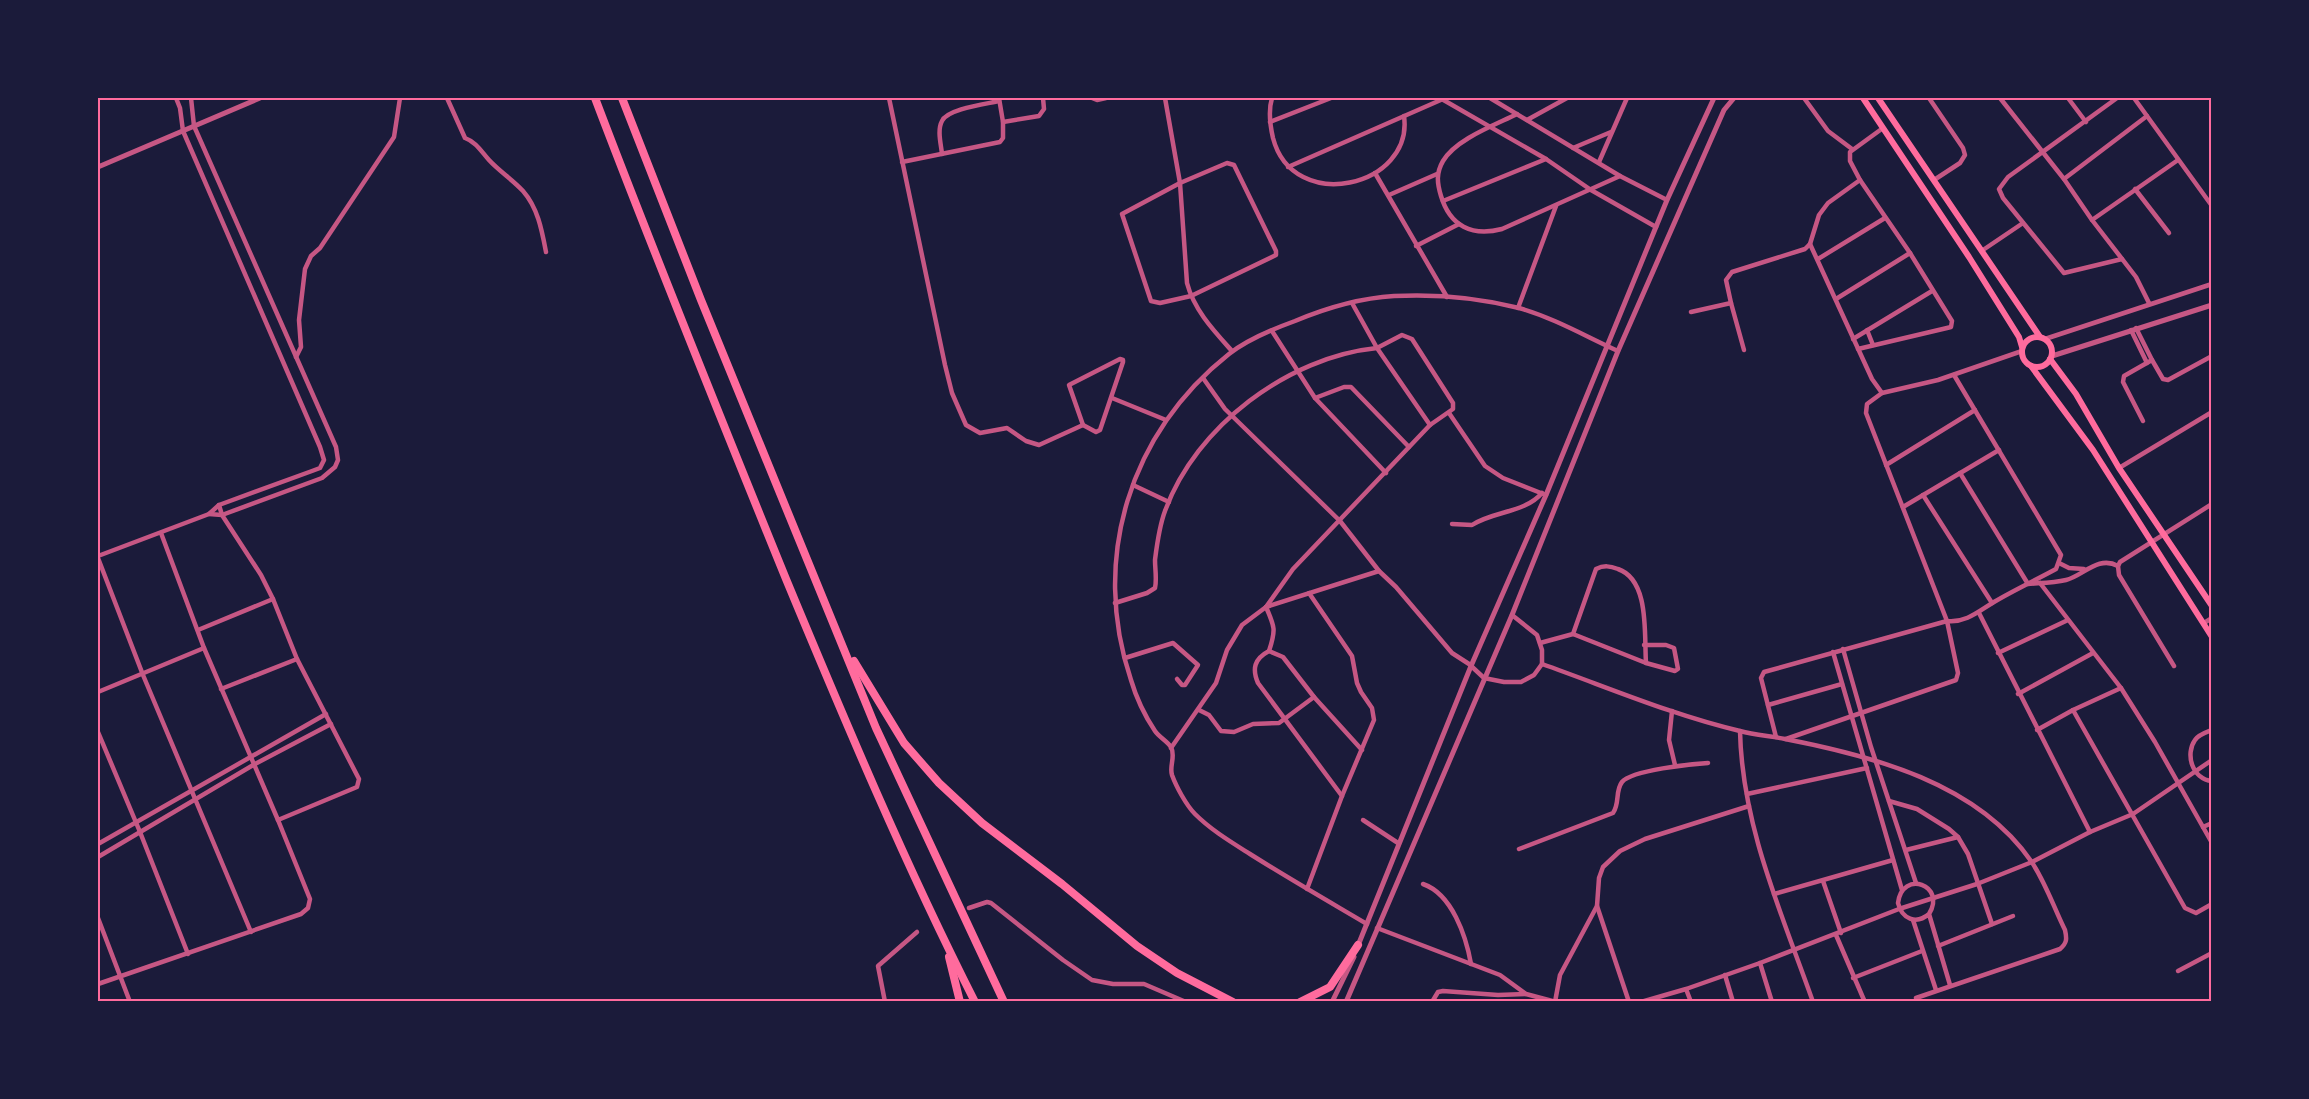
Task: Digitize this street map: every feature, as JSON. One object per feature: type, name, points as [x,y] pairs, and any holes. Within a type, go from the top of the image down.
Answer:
[{"type":"highway","points":[[595,98],[751,493],[846,721],[975,1002]]},
{"type":"highway","points":[[622,98],[701,300],[876,728],[1004,1002]]},
{"type":"highway","points":[[843,644],[904,743],[939,783],[982,823],[1062,884],[1137,946],[1177,973],[1230,1000],[1241,1002]]},
{"type":"highway","points":[[946,943],[960,1002]]},
{"type":"highway","points":[[1299,1002],[1330,987],[1358,945]]},
{"type":"main road","points":[[1863,98],[1970,257],[2019,337],[2025,362],[2031,366],[2093,450],[2211,637]]},
{"type":"main road","points":[[1878,98],[2042,338],[2051,346],[2051,357],[2076,394],[2119,468],[2211,606]]},
{"type":"main road","points":[[2022,349],[2027,340],[2042,338]]},
{"type":"main road","points":[[2031,366],[2039,367],[2046,364],[2051,357]]},
{"type":"street","points":[[176,98],[180,108],[183,131],[324,460],[320,468],[219,505],[209,514],[98,557],[143,675],[251,932]]},
{"type":"street","points":[[191,98],[194,126],[336,447],[337,464]]},
{"type":"street","points":[[98,167],[260,98]]},
{"type":"street","points":[[296,357],[301,347],[299,320],[307,261],[320,248],[394,137],[400,98]]},
{"type":"street","points":[[447,98],[465,138],[473,141],[531,202],[540,224],[546,252]]},
{"type":"street","points":[[889,98],[945,365],[952,393],[966,425],[980,433],[1007,428],[1032,445],[1040,445],[1083,425]]},
{"type":"street","points":[[1003,122],[1039,116],[1044,110],[1043,98]]},
{"type":"street","points":[[1092,98],[1100,100],[1106,98]]},
{"type":"street","points":[[1165,98],[1180,183],[1187,283],[1191,296],[1205,319],[1232,351]]},
{"type":"street","points":[[1272,98],[1270,122],[1278,151],[1288,167],[1311,182],[1327,185],[1352,182],[1375,173],[1385,166],[1396,152],[1403,135],[1404,116]]},
{"type":"street","points":[[1270,122],[1331,98]]},
{"type":"street","points":[[1288,167],[1442,98],[1546,159],[1591,190],[1656,227]]},
{"type":"street","points":[[1490,98],[1620,176],[1667,200]]},
{"type":"street","points":[[1527,120],[1567,98]]},
{"type":"street","points":[[1599,162],[1627,98]]},
{"type":"street","points":[[1332,1002],[1367,924],[1471,666],[1608,347],[1667,200],[1714,98]]},
{"type":"street","points":[[1346,1002],[1512,615],[1629,325],[1721,116],[1734,98]]},
{"type":"street","points":[[1804,98],[1828,131],[1852,149]]},
{"type":"street","points":[[1929,98],[1963,147],[1965,156],[1960,163],[1934,180]]},
{"type":"street","points":[[2000,98],[2064,179],[2136,277],[2149,303]]},
{"type":"street","points":[[2068,98],[2086,122]]},
{"type":"street","points":[[2117,98],[2008,177],[1999,189],[2003,198],[2064,273],[2070,274],[2122,259]]},
{"type":"street","points":[[2134,98],[2211,206]]},
{"type":"street","points":[[902,162],[942,154],[1000,142],[1003,138],[1003,122],[999,99],[946,115],[940,130],[942,154]]},
{"type":"street","points":[[1517,114],[1458,145],[1444,159],[1437,174],[1437,184],[1443,201],[1454,220],[1459,224],[1473,231],[1496,231],[1620,176]]},
{"type":"street","points":[[2064,179],[2147,116]]},
{"type":"street","points":[[1858,349],[1951,327],[1951,319],[1910,253],[1860,180],[1850,160],[1852,149],[1883,128]]},
{"type":"street","points":[[1573,147],[1611,132]]},
{"type":"street","points":[[1443,201],[1546,159]]},
{"type":"street","points":[[2092,220],[2178,160]]},
{"type":"street","points":[[1232,163],[1276,251],[1274,256],[1191,296],[1160,303],[1151,301],[1122,214],[1180,183],[1232,163]]},
{"type":"street","points":[[1375,173],[1447,297]]},
{"type":"street","points":[[1389,195],[1437,174]]},
{"type":"street","points":[[1744,350],[1726,280],[1732,272],[1800,251],[1810,244],[1819,215],[1827,203],[1860,180]]},
{"type":"street","points":[[2135,189],[2169,234]]},
{"type":"street","points":[[1518,308],[1556,206]]},
{"type":"street","points":[[1818,259],[1885,218]]},
{"type":"street","points":[[1983,250],[2023,223]]},
{"type":"street","points":[[1416,246],[1459,224]]},
{"type":"street","points":[[1810,244],[1876,387],[1882,393]]},
{"type":"street","points":[[1836,299],[1910,253]]},
{"type":"street","points":[[2042,338],[2211,284]]},
{"type":"street","points":[[1853,339],[1932,291]]},
{"type":"street","points":[[1367,924],[1225,838],[1193,812],[1171,773],[1173,753],[1171,748],[1156,732],[1143,710],[1131,680],[1115,603],[1115,554],[1119,528],[1133,485],[1166,420],[1179,402],[1203,378],[1232,351],[1317,312],[1394,296],[1447,297],[1518,308],[1572,328],[1618,351]]},
{"type":"street","points":[[1352,303],[1377,348],[1430,425]]},
{"type":"street","points":[[1691,312],[1731,303]]},
{"type":"street","points":[[2051,357],[2211,305]]},
{"type":"street","points":[[1619,320],[1629,325]]},
{"type":"street","points":[[2133,329],[2150,361],[2163,379],[2168,380],[2211,356]]},
{"type":"street","points":[[1867,330],[1873,345]]},
{"type":"street","points":[[1272,331],[1315,398],[1386,473]]},
{"type":"street","points":[[1115,603],[1147,593],[1155,588],[1160,528],[1169,502],[1194,458],[1232,416],[1273,384],[1296,371],[1334,356],[1377,348],[1402,335],[1412,339],[1452,403],[1453,409],[1430,425],[1293,569],[1266,607],[1242,625],[1227,650],[1216,683],[1171,748]]},
{"type":"street","points":[[1786,739],[1956,680],[1958,673],[1947,621],[1866,413],[1867,404],[1882,393],[1954,375],[2022,349]]},
{"type":"street","points":[[1122,359],[1112,398],[1098,432],[1087,429],[1083,425],[1069,385],[1122,359]]},
{"type":"street","points":[[2143,422],[2122,378],[2150,361]]},
{"type":"street","points":[[1776,737],[1761,678],[1764,672],[1947,621],[1960,621],[1979,613],[1992,603],[2056,568],[2059,563],[2061,555],[1954,375]]},
{"type":"street","points":[[1203,378],[1232,416],[1340,521],[1379,571],[1396,587],[1452,653],[1484,678],[1504,682],[1521,682],[1534,675],[1542,664],[1537,635],[1512,615]]},
{"type":"street","points":[[1315,398],[1344,387],[1351,387],[1409,447]]},
{"type":"street","points":[[1112,398],[1166,420]]},
{"type":"street","points":[[1886,465],[1975,410]]},
{"type":"street","points":[[2119,468],[2211,412]]},
{"type":"street","points":[[1449,413],[1485,466],[1503,478],[1544,494]]},
{"type":"street","points":[[1902,507],[1999,450]]},
{"type":"street","points":[[324,460],[337,464]]},
{"type":"street","points":[[209,514],[222,515],[322,478],[337,464]]},
{"type":"street","points":[[1960,473],[2028,584]]},
{"type":"street","points":[[1133,485],[1169,502]]},
{"type":"street","points":[[1452,524],[1472,525],[1479,520],[1532,503],[1544,494]]},
{"type":"street","points":[[1923,495],[1992,603]]},
{"type":"street","points":[[2174,666],[2119,575],[2118,566],[2120,562],[2211,504]]},
{"type":"street","points":[[219,505],[222,515],[261,575],[297,659],[359,779],[357,787],[278,820]]},
{"type":"street","points":[[98,984],[301,914],[310,899],[255,764],[204,648],[161,533]]},
{"type":"street","points":[[2059,563],[2074,569],[2106,563],[2118,566]]},
{"type":"street","points":[[1573,634],[1596,569],[1610,566],[1626,572],[1640,593],[1646,663]]},
{"type":"street","points":[[2028,584],[2073,578],[2087,568]]},
{"type":"street","points":[[1266,607],[1379,571]]},
{"type":"street","points":[[2040,583],[2121,688],[2178,782],[2211,843]]},
{"type":"street","points":[[1307,889],[1374,720],[1374,714],[1360,692],[1352,656],[1309,593]]},
{"type":"street","points":[[198,630],[273,599]]},
{"type":"street","points":[[1266,607],[1275,630],[1269,651],[1256,662],[1254,672],[1258,683],[1342,796]]},
{"type":"street","points":[[1979,613],[2018,694],[2090,832]]},
{"type":"street","points":[[2204,623],[2211,618]]},
{"type":"street","points":[[1998,653],[2068,620]]},
{"type":"street","points":[[1540,643],[1573,634],[1646,663],[1675,671],[1678,666],[1674,648],[1666,645],[1644,645]]},
{"type":"street","points":[[1125,658],[1173,644],[1198,665],[1185,685],[1177,679]]},
{"type":"street","points":[[98,692],[204,648]]},
{"type":"street","points":[[1844,649],[1875,762],[1916,883]]},
{"type":"street","points":[[1269,651],[1283,657],[1314,697],[1362,750]]},
{"type":"street","points":[[1833,652],[1902,890]]},
{"type":"street","points":[[2018,694],[2093,653]]},
{"type":"street","points":[[221,689],[297,659]]},
{"type":"street","points":[[1542,664],[1672,711],[1740,731],[1786,739],[1863,758],[1923,777],[1956,794],[2001,828],[2032,862],[2065,930],[2067,939],[2065,945],[2061,949],[1916,998]]},
{"type":"street","points":[[1768,705],[1842,684]]},
{"type":"street","points":[[2037,730],[2121,688]]},
{"type":"street","points":[[1199,710],[1209,715],[1219,730],[1224,733],[1234,732],[1247,725],[1275,724],[1285,720],[1314,697]]},
{"type":"street","points":[[2073,710],[2186,908],[2196,913],[2211,904]]},
{"type":"street","points":[[1672,711],[1669,740],[1675,765]]},
{"type":"street","points":[[98,844],[326,714]]},
{"type":"street","points":[[98,857],[255,764],[331,724]]},
{"type":"street","points":[[2211,730],[2196,738],[2189,754],[2194,771],[2211,781]]},
{"type":"street","points":[[1740,731],[1740,750],[1749,806],[1774,894],[1813,1002]]},
{"type":"street","points":[[98,732],[141,832],[188,954]]},
{"type":"street","points":[[1644,1001],[1760,963],[1899,909],[1977,884],[2032,862],[2133,813],[2211,760]]},
{"type":"street","points":[[1519,849],[1612,813],[1617,808],[1622,782],[1628,778],[1675,765],[1708,763]]},
{"type":"street","points":[[1747,794],[1867,768]]},
{"type":"street","points":[[1889,801],[1917,809],[1958,837],[1968,854],[1992,924]]},
{"type":"street","points":[[1629,1002],[1598,906],[1599,878],[1603,867],[1620,851],[1677,828],[1749,806]]},
{"type":"street","points":[[1363,820],[1398,843]]},
{"type":"street","points":[[2203,827],[2211,823]]},
{"type":"street","points":[[1905,850],[1958,837]]},
{"type":"street","points":[[1774,894],[1893,860]]},
{"type":"street","points":[[1823,881],[1853,978],[1864,1000]]},
{"type":"street","points":[[1916,883],[1926,886],[1934,897],[1933,909],[1929,914],[1925,918],[1913,920],[1899,909],[1899,896],[1907,886],[1916,883]]},
{"type":"street","points":[[1423,884],[1447,902],[1465,937],[1471,964]]},
{"type":"street","points":[[969,908],[987,902],[992,903],[1092,980],[1113,984],[1144,984],[1186,1002]]},
{"type":"street","points":[[1432,1002],[1438,992],[1443,991],[1498,995],[1526,994],[1555,1001],[1560,975],[1598,906]]},
{"type":"street","points":[[1929,914],[1950,985]]},
{"type":"street","points":[[1938,946],[2013,916]]},
{"type":"street","points":[[98,918],[130,1002]]},
{"type":"street","points":[[1913,920],[1936,990]]},
{"type":"street","points":[[1377,928],[1500,975],[1526,994]]},
{"type":"street","points":[[885,1002],[878,966],[916,932]]},
{"type":"street","points":[[1853,978],[1922,951]]},
{"type":"street","points":[[2178,971],[2211,953]]},
{"type":"street","points":[[1760,963],[1772,1002]]},
{"type":"street","points":[[1725,975],[1733,1002]]},
{"type":"street","points":[[1686,989],[1690,1002]]}]
